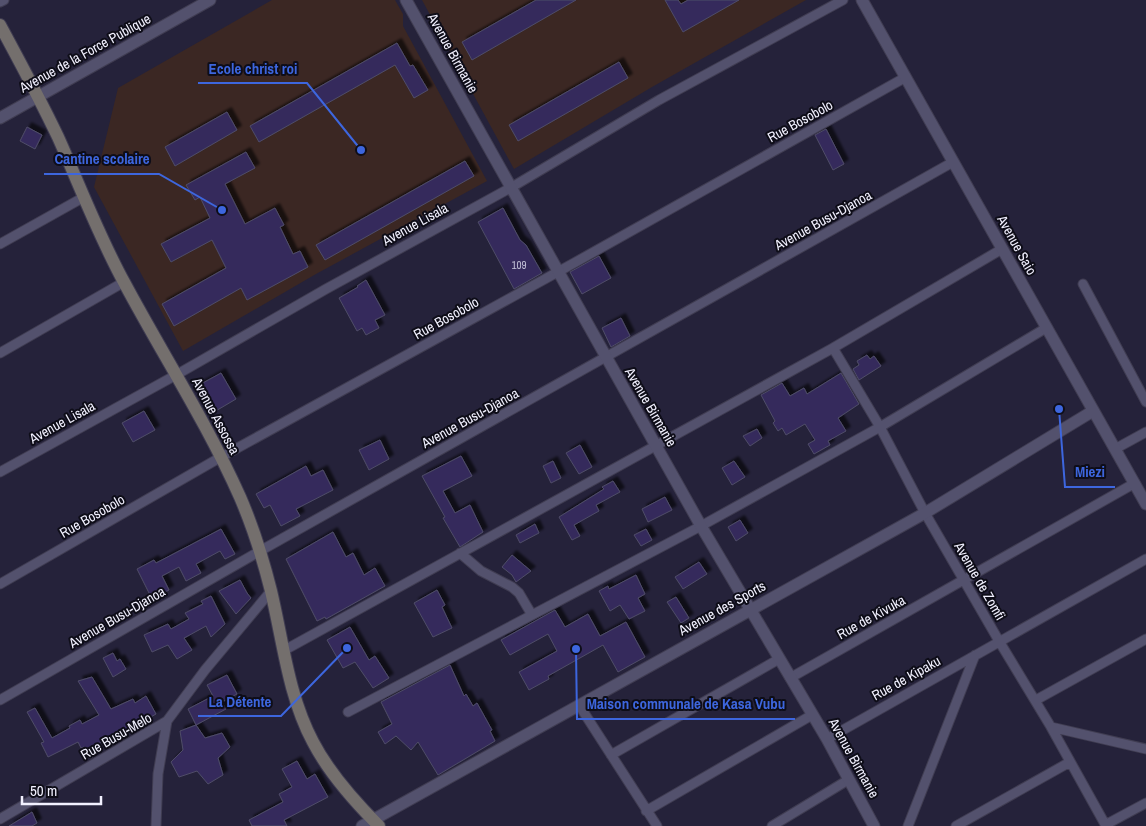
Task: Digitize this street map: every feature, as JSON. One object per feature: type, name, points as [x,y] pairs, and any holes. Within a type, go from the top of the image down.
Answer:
[{"type":"main road","name":"Avenue Assossa","points":[[0,26],[39,96],[124,282],[221,457],[240,498],[260,551],[271,591],[283,651],[296,698],[312,741],[371,824]]},
{"type":"street","points":[[0,2],[4,0]]},
{"type":"street","name":"Avenue de la Force Publique","points":[[0,118],[210,0]]},
{"type":"street","name":"Avenue Birmanie","points":[[406,0],[701,526],[827,739],[874,826]]},
{"type":"street","name":"Avenue Lisala","points":[[0,472],[176,375],[326,288],[512,187],[659,100],[844,0]]},
{"type":"street","name":"Avenue Saio","points":[[862,0],[1146,504]]},
{"type":"street","name":"Rue Bosobolo","points":[[0,584],[221,457],[558,272],[906,77]]},
{"type":"street","name":"Avenue Busu-Djanoa","points":[[0,700],[260,551],[953,162]]},
{"type":"street","points":[[0,244],[84,197]]},
{"type":"street","points":[[283,651],[833,348],[1002,249]]},
{"type":"street","points":[[0,353],[124,282]]},
{"type":"street","points":[[1083,284],[1146,402]]},
{"type":"street","points":[[348,712],[701,526],[880,427],[1046,328]]},
{"type":"street","name":"Avenue de Zomfi","points":[[833,348],[880,427],[925,513],[964,581],[1036,700],[1103,825]]},
{"type":"street","name":"Avenue des Sports","points":[[371,824],[579,705],[925,513],[1093,411]]},
{"type":"street","points":[[1115,449],[1146,432]]},
{"type":"street","name":"Rue de Kivuka","points":[[790,678],[1134,483]]},
{"type":"street","points":[[460,553],[481,571],[512,587],[519,593],[532,615]]},
{"type":"street","name":"Rue de Kipaku","points":[[827,739],[1146,559]]},
{"type":"street","points":[[156,826],[158,774],[167,721],[205,670],[271,591]]},
{"type":"street","points":[[1036,700],[1146,639]]},
{"type":"street","points":[[908,826],[975,655]]},
{"type":"street","points":[[610,755],[779,659]]},
{"type":"street","points":[[579,705],[657,826]]},
{"type":"street","points":[[646,811],[812,715]]},
{"type":"street","name":"Rue Busu-Melo","points":[[0,819],[167,721]]},
{"type":"street","points":[[1051,727],[1146,749]]},
{"type":"street","points":[[956,826],[1070,762]]},
{"type":"street","points":[[772,826],[848,780]]},
{"type":"street","points":[[1103,825],[1146,803]]},
{"type":"shaded area","points":[[272,0],[395,0],[403,14],[403,26],[487,181],[316,274],[183,351],[94,187],[118,88]]},
{"type":"shaded area","points":[[422,0],[806,0],[652,87],[514,169]]},
{"type":"building","points":[[536,0],[576,0],[472,60],[462,42]]},
{"type":"building","points":[[665,0],[678,0],[681,4],[688,0],[739,0],[683,32]]},
{"type":"building","points":[[397,43],[410,66],[413,65],[428,90],[414,98],[395,65],[259,142],[250,126]]},
{"type":"building","points":[[619,62],[628,78],[518,141],[509,125]]},
{"type":"building","points":[[227,112],[237,130],[175,166],[165,147]]},
{"type":"building","points":[[27,127],[42,135],[35,149],[20,141]]},
{"type":"building","points":[[826,129],[844,164],[833,170],[815,135]]},
{"type":"building","points":[[246,152],[255,168],[225,184],[245,224],[275,208],[284,225],[280,227],[293,254],[300,251],[308,267],[247,300],[241,288],[174,326],[162,304],[226,268],[212,240],[171,262],[161,244],[210,218],[200,197],[195,200],[186,185]]},
{"type":"building","points":[[465,161],[474,176],[325,260],[316,245]]},
{"type":"building","points":[[503,208],[520,240],[526,245],[542,273],[514,289],[478,222]]},
{"type":"building","points":[[599,256],[611,278],[582,294],[570,272]]},
{"type":"building","points":[[366,280],[385,315],[375,320],[379,328],[366,335],[362,328],[357,331],[339,298]]},
{"type":"building","points":[[621,318],[630,336],[611,347],[602,328]]},
{"type":"building","points":[[867,355],[870,359],[874,356],[881,366],[859,380],[853,369],[859,365],[857,361]]},
{"type":"building","points":[[221,373],[236,399],[214,412],[199,385]]},
{"type":"building","points":[[841,373],[859,404],[838,418],[846,431],[828,441],[830,445],[814,454],[808,444],[815,440],[805,424],[786,435],[782,428],[778,431],[773,423],[775,421],[761,395],[782,383],[790,396],[804,388],[807,394]]},
{"type":"building","points":[[144,411],[155,430],[133,442],[122,423]]},
{"type":"building","points":[[757,429],[762,438],[750,446],[743,436]]},
{"type":"building","points":[[380,440],[389,459],[369,470],[359,450]]},
{"type":"building","points":[[580,445],[592,467],[579,474],[566,453]]},
{"type":"building","points":[[461,456],[472,476],[443,491],[455,513],[470,505],[483,532],[460,547],[422,476]]},
{"type":"building","points":[[553,461],[561,478],[551,483],[543,466]]},
{"type":"building","points":[[734,461],[745,477],[732,485],[722,468]]},
{"type":"building","points":[[306,466],[311,476],[323,470],[333,490],[296,509],[300,516],[281,526],[270,505],[264,508],[256,494]]},
{"type":"building","points":[[613,481],[620,492],[596,505],[599,511],[574,525],[580,536],[572,540],[559,517],[604,489],[602,487]]},
{"type":"building","points":[[665,497],[672,510],[648,522],[642,509]]},
{"type":"building","points":[[740,520],[748,533],[736,541],[728,527]]},
{"type":"building","points":[[535,524],[539,533],[520,543],[516,535]]},
{"type":"building","points":[[221,529],[235,554],[225,559],[220,551],[196,564],[201,573],[186,581],[179,567],[162,576],[169,590],[152,599],[137,569],[154,560],[156,563]]},
{"type":"building","points":[[646,529],[652,540],[641,546],[634,535]]},
{"type":"building","points":[[333,532],[346,557],[353,553],[364,575],[375,568],[385,586],[326,619],[325,617],[317,621],[286,559]]},
{"type":"building","points":[[512,555],[531,571],[516,582],[512,575],[502,567]]},
{"type":"building","points":[[699,562],[707,574],[683,589],[675,577]]},
{"type":"building","points":[[636,575],[645,594],[638,598],[645,611],[629,619],[620,605],[610,611],[599,591],[608,586],[609,589]]},
{"type":"building","points":[[240,580],[251,598],[236,614],[219,591]]},
{"type":"building","points":[[437,590],[445,605],[442,607],[452,628],[433,637],[414,603]]},
{"type":"building","points":[[211,596],[225,624],[211,637],[206,626],[184,638],[192,650],[177,659],[168,645],[152,652],[144,635],[168,624],[171,629],[189,619],[185,613],[203,604],[201,601]]},
{"type":"building","points":[[676,597],[689,618],[681,623],[667,602]]},
{"type":"building","points":[[555,610],[565,627],[588,614],[600,636],[626,622],[645,657],[618,672],[603,645],[548,676],[549,679],[529,690],[519,672],[557,651],[548,634],[510,655],[501,640]]},
{"type":"building","points":[[350,627],[369,660],[375,656],[389,678],[373,688],[355,662],[343,668],[327,640]]},
{"type":"building","points":[[113,653],[117,661],[120,659],[126,669],[113,677],[103,658]]},
{"type":"building","points":[[450,665],[464,696],[466,694],[473,706],[477,703],[492,730],[490,731],[495,741],[438,775],[418,742],[411,750],[396,736],[385,744],[378,732],[392,724],[381,702]]},
{"type":"building","points":[[227,675],[237,694],[222,702],[226,709],[196,725],[188,709],[213,696],[207,685]]},
{"type":"building","points":[[92,677],[111,709],[133,699],[135,703],[146,696],[156,714],[128,730],[129,732],[113,740],[112,736],[93,747],[97,754],[90,759],[84,747],[81,748],[78,742],[48,757],[41,743],[44,742],[27,712],[35,708],[52,738],[80,720],[82,724],[99,715],[78,681]]},
{"type":"building","points":[[196,725],[205,738],[222,733],[230,747],[218,758],[223,775],[208,784],[197,771],[179,777],[171,762],[183,750],[180,731]]},
{"type":"building","points":[[297,761],[307,779],[315,774],[328,797],[284,820],[287,826],[252,826],[249,820],[283,802],[279,794],[292,787],[282,769]]},
{"type":"building","points":[[32,812],[37,823],[32,826],[9,826]]},
{"type":"place","name":"Ecole christ roi","points":[[361,150]]},
{"type":"place","name":"Cantine scolaire","points":[[222,210]]},
{"type":"place","name":"Miezi","points":[[1059,409]]},
{"type":"place","name":"La Détente","points":[[347,648]]},
{"type":"place","name":"Maison communale de Kasa Vubu","points":[[576,649]]}]
